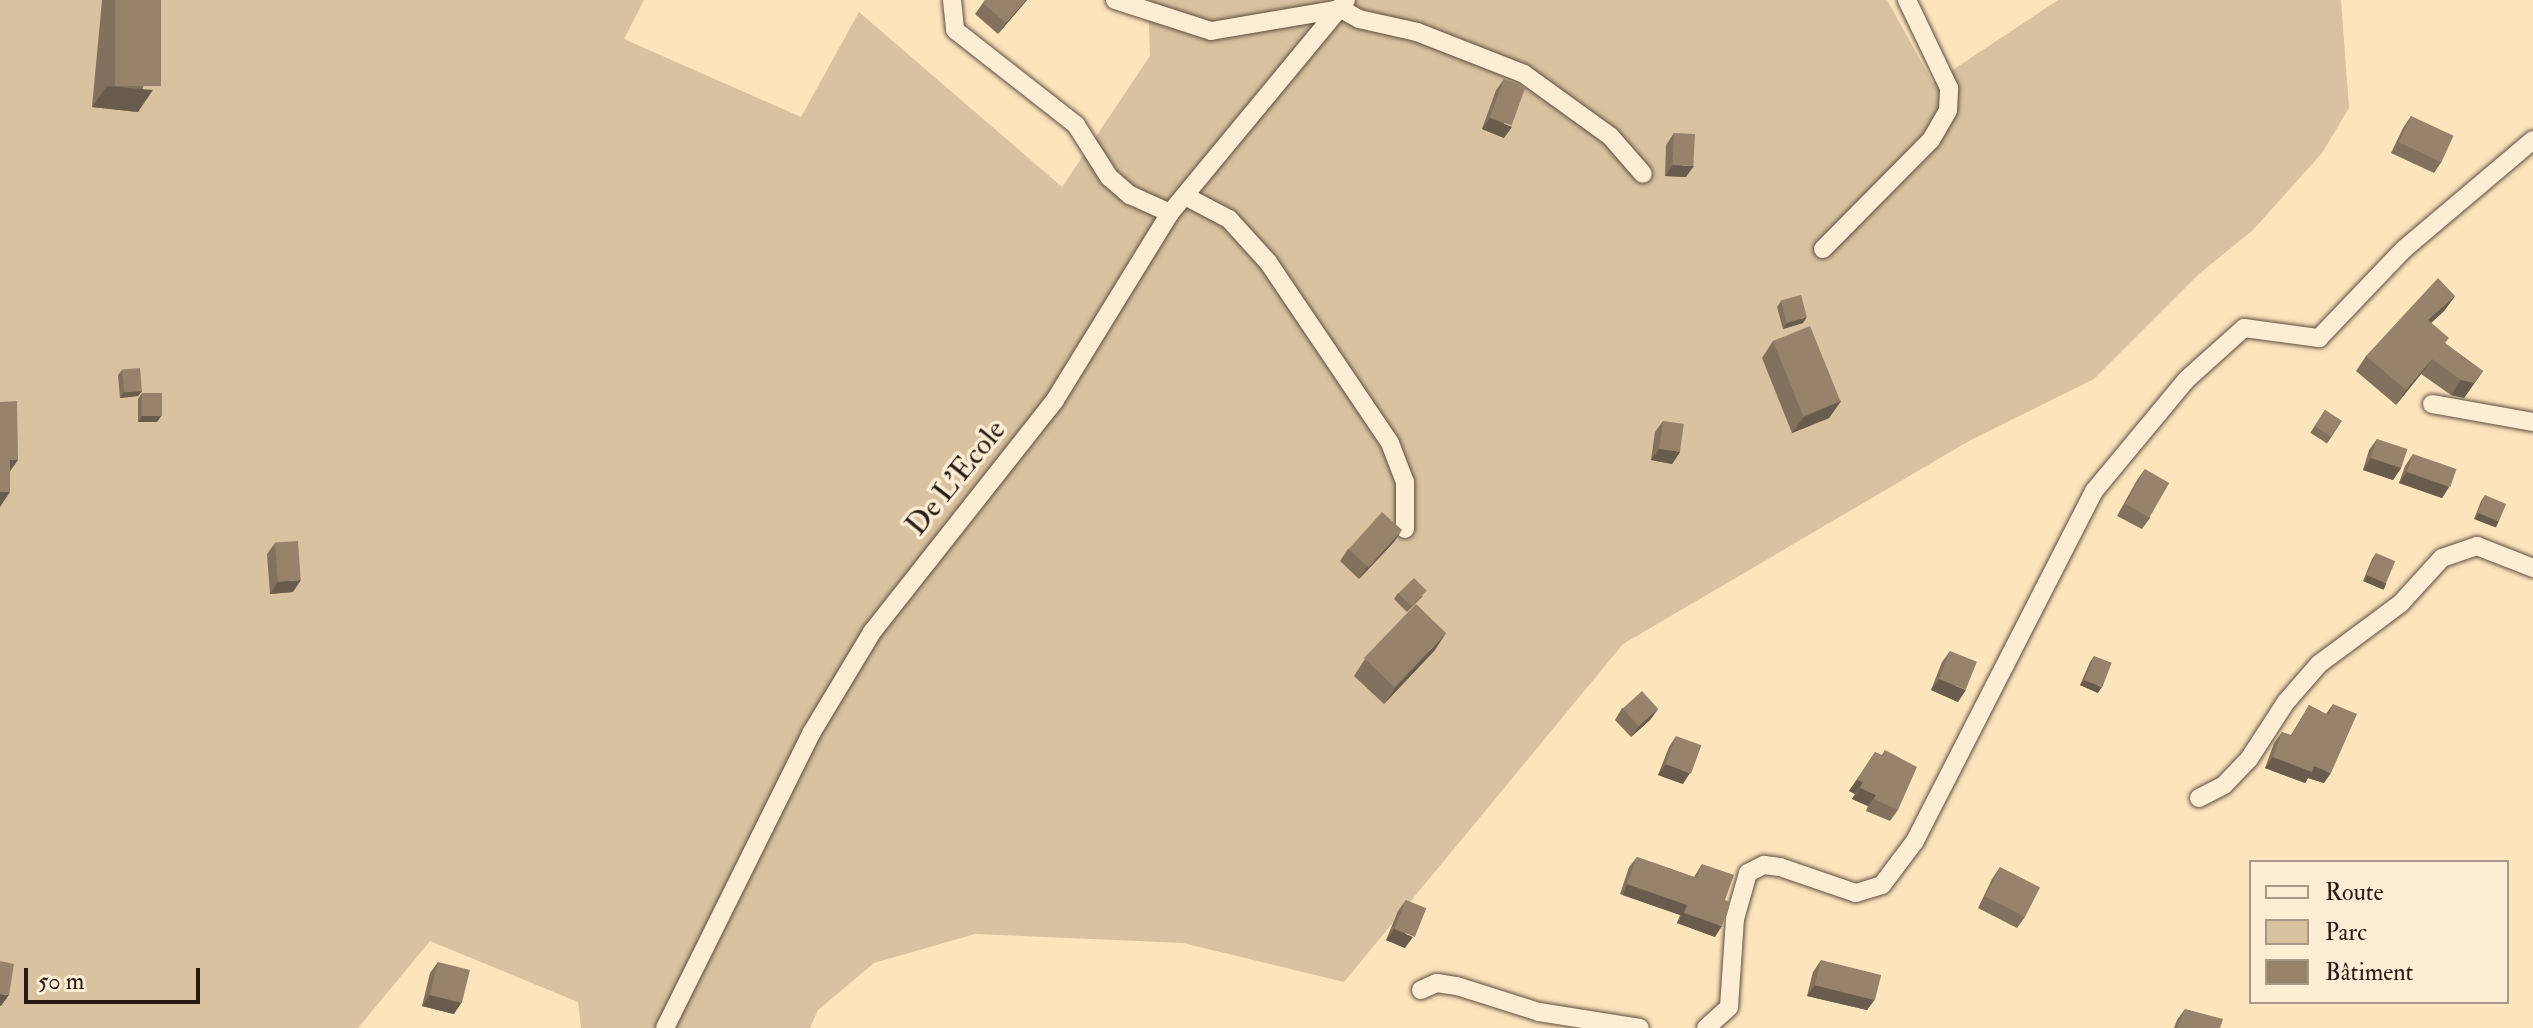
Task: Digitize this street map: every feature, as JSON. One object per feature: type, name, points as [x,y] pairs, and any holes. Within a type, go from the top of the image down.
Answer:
[{"type":"street","points":[[952,0],[955,30],[1076,125],[1109,177],[1130,195],[1170,213]]},
{"type":"street","points":[[1115,0],[1211,31],[1344,4],[1524,74],[1610,136],[1643,174]]},
{"type":"street","points":[[1823,249],[1931,140],[1948,110],[1949,88],[1907,0]]},
{"type":"street","name":"De L'Ecole","points":[[665,1028],[812,732],[872,632],[1055,400],[1170,213],[1344,4]]},
{"type":"street","points":[[1706,1028],[1729,1007],[1735,919],[1748,873],[1764,865],[1780,867],[1856,893],[1882,885],[1915,841],[2094,491],[2186,380],[2244,328],[2319,338],[2404,249],[2533,140]]},
{"type":"street","points":[[1185,196],[1229,219],[1268,262],[1390,443],[1405,482],[1405,529]]},
{"type":"street","points":[[2432,404],[2533,422]]},
{"type":"street","points":[[2199,798],[2224,785],[2249,759],[2286,702],[2319,664],[2401,603],[2442,558],[2477,546],[2533,568]]},
{"type":"street","points":[[1421,990],[1437,983],[1457,986],[1539,1012],[1640,1028]]},
{"type":"green space","points":[[0,0],[644,0],[624,39],[801,117],[859,12],[1062,187],[1150,56],[1148,0],[1887,0],[1933,83],[2058,0],[2341,0],[2349,108],[2322,153],[2253,230],[2199,274],[2094,379],[1969,441],[1623,644],[1344,982],[1183,943],[975,934],[874,963],[818,1010],[810,1028],[581,1028],[578,1002],[430,941],[358,1028],[0,1028]]},
{"type":"building","points":[[115,0],[161,0],[161,86],[115,86]]},
{"type":"building","points":[[985,0],[1026,0],[1006,23],[983,3]]},
{"type":"building","points":[[1504,79],[1526,87],[1512,125],[1490,118]]},
{"type":"building","points":[[2411,116],[2454,136],[2441,162],[2399,142]]},
{"type":"building","points":[[1674,133],[1695,134],[1693,166],[1672,165]]},
{"type":"building","points":[[2438,278],[2455,296],[2428,320],[2449,338],[2445,343],[2483,371],[2474,383],[2461,380],[2432,359],[2406,390],[2366,356]]},
{"type":"building","points":[[1801,295],[1807,317],[1787,323],[1781,300]]},
{"type":"building","points":[[1810,326],[1840,401],[1803,416],[1773,341]]},
{"type":"building","points":[[140,368],[142,391],[124,392],[122,370]]},
{"type":"building","points":[[142,393],[162,393],[162,416],[142,416]]},
{"type":"building","points":[[17,401],[18,460],[10,460],[10,492],[0,492],[0,402]]},
{"type":"building","points":[[2325,410],[2342,421],[2331,437],[2315,426]]},
{"type":"building","points":[[1663,421],[1684,424],[1680,452],[1659,449]]},
{"type":"building","points":[[2377,439],[2407,449],[2401,468],[2371,458]]},
{"type":"building","points":[[2413,454],[2456,469],[2450,487],[2407,472]]},
{"type":"building","points":[[2145,469],[2169,483],[2149,518],[2125,504]]},
{"type":"building","points":[[2485,495],[2506,504],[2499,521],[2478,512]]},
{"type":"building","points":[[1382,512],[1402,530],[1369,567],[1349,549]]},
{"type":"building","points":[[298,541],[301,580],[278,582],[275,543]]},
{"type":"building","points":[[2376,553],[2395,561],[2386,583],[2367,575]]},
{"type":"building","points":[[1414,578],[1427,591],[1411,606],[1398,594]]},
{"type":"building","points":[[1416,604],[1446,633],[1394,687],[1364,658]]},
{"type":"building","points":[[1950,651],[1977,662],[1966,690],[1939,679]]},
{"type":"building","points":[[2094,656],[2112,663],[2102,687],[2085,680]]},
{"type":"building","points":[[1642,691],[1658,709],[1639,726],[1623,708]]},
{"type":"building","points":[[2333,704],[2357,714],[2331,773],[2314,766],[2312,772],[2273,757],[2282,732],[2292,736],[2309,705],[2328,715]]},
{"type":"building","points":[[1676,736],[1701,745],[1691,773],[1666,764]]},
{"type":"building","points":[[1885,750],[1917,767],[1898,810],[1874,799],[1876,795],[1860,788],[1863,782],[1857,780],[1875,752],[1883,756]]},
{"type":"building","points":[[1637,857],[1697,878],[1702,864],[1734,875],[1725,900],[1730,902],[1722,926],[1684,913],[1687,905],[1627,884]]},
{"type":"building","points":[[2000,867],[2040,887],[2025,917],[1985,896]]},
{"type":"building","points":[[1406,900],[1426,908],[1415,937],[1394,929]]},
{"type":"building","points":[[1821,960],[1881,975],[1875,1000],[1815,985]]},
{"type":"building","points":[[0,961],[14,964],[9,995],[0,994]]},
{"type":"building","points":[[438,962],[470,970],[462,1003],[430,995]]},
{"type":"building","points":[[2185,1009],[2223,1019],[2220,1028],[2177,1028]]}]
